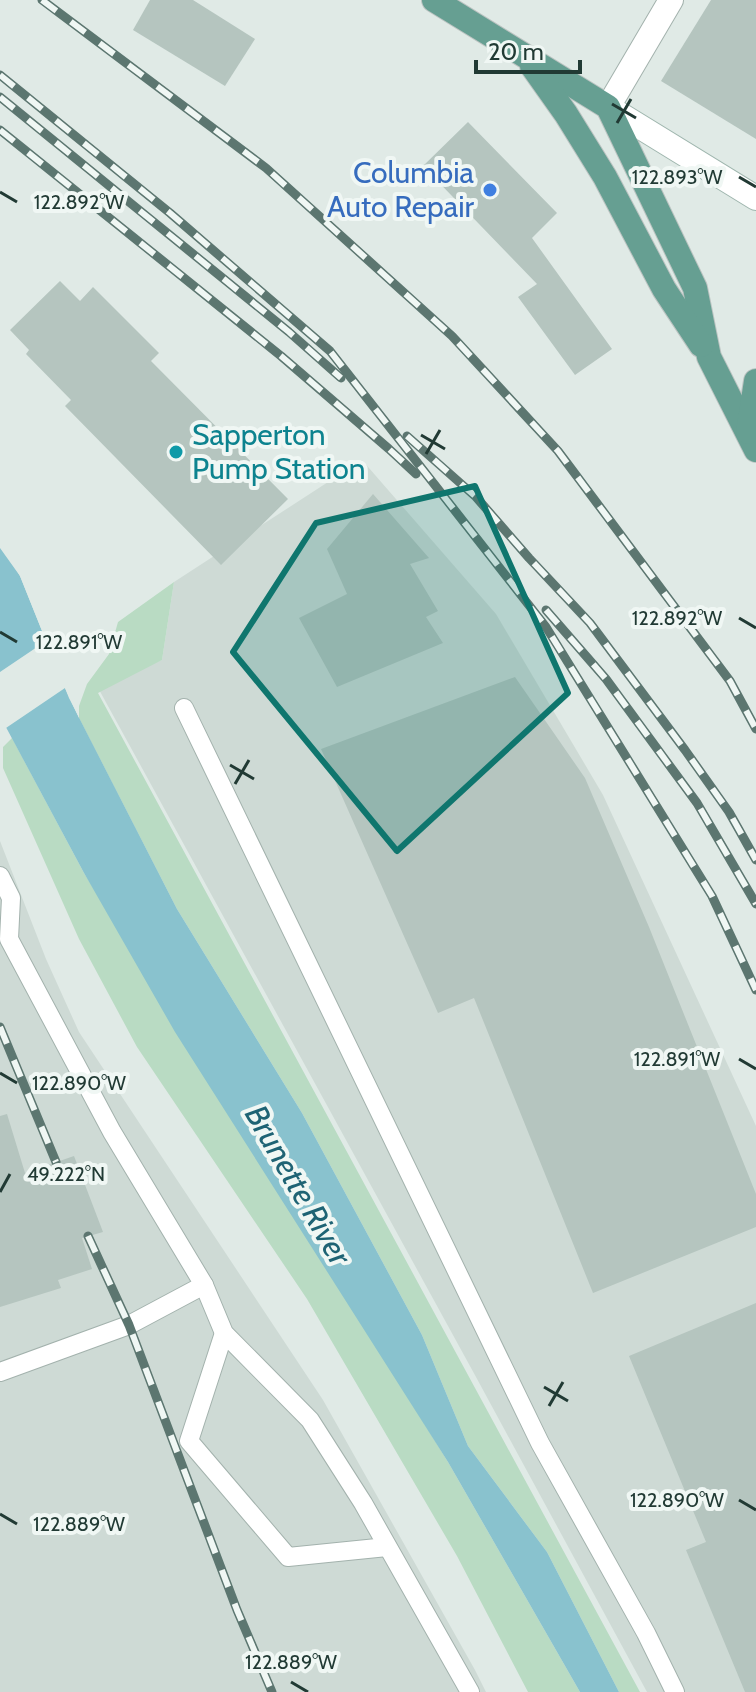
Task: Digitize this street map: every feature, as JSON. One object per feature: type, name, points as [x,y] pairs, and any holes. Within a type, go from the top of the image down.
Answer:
[{"type":"main road","points":[[434,0],[608,107],[695,288],[709,357]]},
{"type":"main road","points":[[525,56],[605,177],[664,289],[709,357],[752,441]]},
{"type":"main road","points":[[752,441],[756,381]]},
{"type":"street","points":[[671,0],[608,107],[756,198]]},
{"type":"lane","points":[[184,708],[540,1443],[646,1633],[675,1692]]},
{"type":"lane","points":[[0,876],[11,898],[9,939],[112,1132],[204,1285],[224,1333],[310,1420],[363,1503],[470,1692]]},
{"type":"lane","points":[[0,1372],[129,1325],[204,1285]]},
{"type":"lane","points":[[224,1333],[189,1441],[288,1557],[387,1547]]},
{"type":"highlighted area","points":[[475,486],[568,693],[397,851],[233,652],[316,523]]},
{"type":"shaded area","points":[[362,460],[496,614],[603,795],[756,1126],[756,1692],[647,1692],[97,686],[162,660],[174,582]]},
{"type":"shaded area","points":[[0,841],[46,959],[79,1032],[323,1400],[486,1692],[0,1692]]},
{"type":"green space","points":[[174,582],[162,660],[98,693],[640,1692],[619,1692],[547,1552],[468,1446],[422,1335],[302,1113],[177,909],[79,718],[79,706],[87,684],[109,654],[118,622]]},
{"type":"green space","points":[[12,738],[84,873],[448,1462],[580,1692],[528,1692],[457,1556],[307,1299],[137,1047],[79,939],[3,768],[3,747]]},
{"type":"water","name":"Brunette River","points":[[0,541],[20,576],[69,698],[177,909],[302,1113],[422,1335],[468,1446],[547,1552],[619,1692],[580,1692],[448,1462],[175,1032],[84,873],[0,716]]},
{"type":"pier","points":[[0,537],[23,575],[79,710],[79,718],[65,688],[3,730],[0,724],[0,672],[46,641],[20,576],[0,548]]},
{"type":"building","points":[[150,0],[193,0],[255,39],[225,86],[133,30]]},
{"type":"building","points":[[711,0],[756,0],[756,139],[661,81]]},
{"type":"building","points":[[468,122],[557,213],[532,238],[612,349],[575,375],[518,297],[537,284],[423,166]]},
{"type":"building","name":"Sapperton Pump Station","points":[[60,281],[80,301],[93,287],[159,353],[151,361],[288,499],[221,565],[65,406],[71,400],[26,354],[29,350],[10,330]]},
{"type":"building","points":[[373,494],[429,558],[410,564],[438,611],[426,617],[443,643],[337,687],[299,618],[347,594],[327,549]]},
{"type":"building","points":[[515,677],[585,778],[649,927],[756,1194],[756,1227],[593,1293],[474,998],[438,1013],[321,749]]},
{"type":"building","points":[[7,1114],[25,1173],[74,1156],[103,1232],[82,1238],[92,1269],[58,1280],[61,1288],[0,1307],[0,1116]]},
{"type":"building","points":[[756,1303],[756,1692],[745,1692],[686,1550],[706,1542],[629,1356]]},
{"type":"railway","points":[[42,0],[266,168],[452,336],[558,451],[730,681],[756,729]]},
{"type":"railway","points":[[0,75],[170,213],[330,351],[546,627],[712,896],[756,990]]},
{"type":"railway","points":[[0,97],[289,332],[341,378]]},
{"type":"railway","points":[[0,130],[281,356],[416,474]]},
{"type":"railway","points":[[407,436],[476,497],[590,623],[729,812],[756,860]]},
{"type":"railway","points":[[546,610],[606,679],[697,803],[756,904]]},
{"type":"railway","points":[[0,1027],[56,1162]]},
{"type":"railway","points":[[88,1236],[129,1325],[237,1610],[272,1692]]},
{"type":"place","name":"Columbia Auto Repair","points":[[490,190]]},
{"type":"place","name":"Sapperton Pump Station","points":[[176,452]]}]
